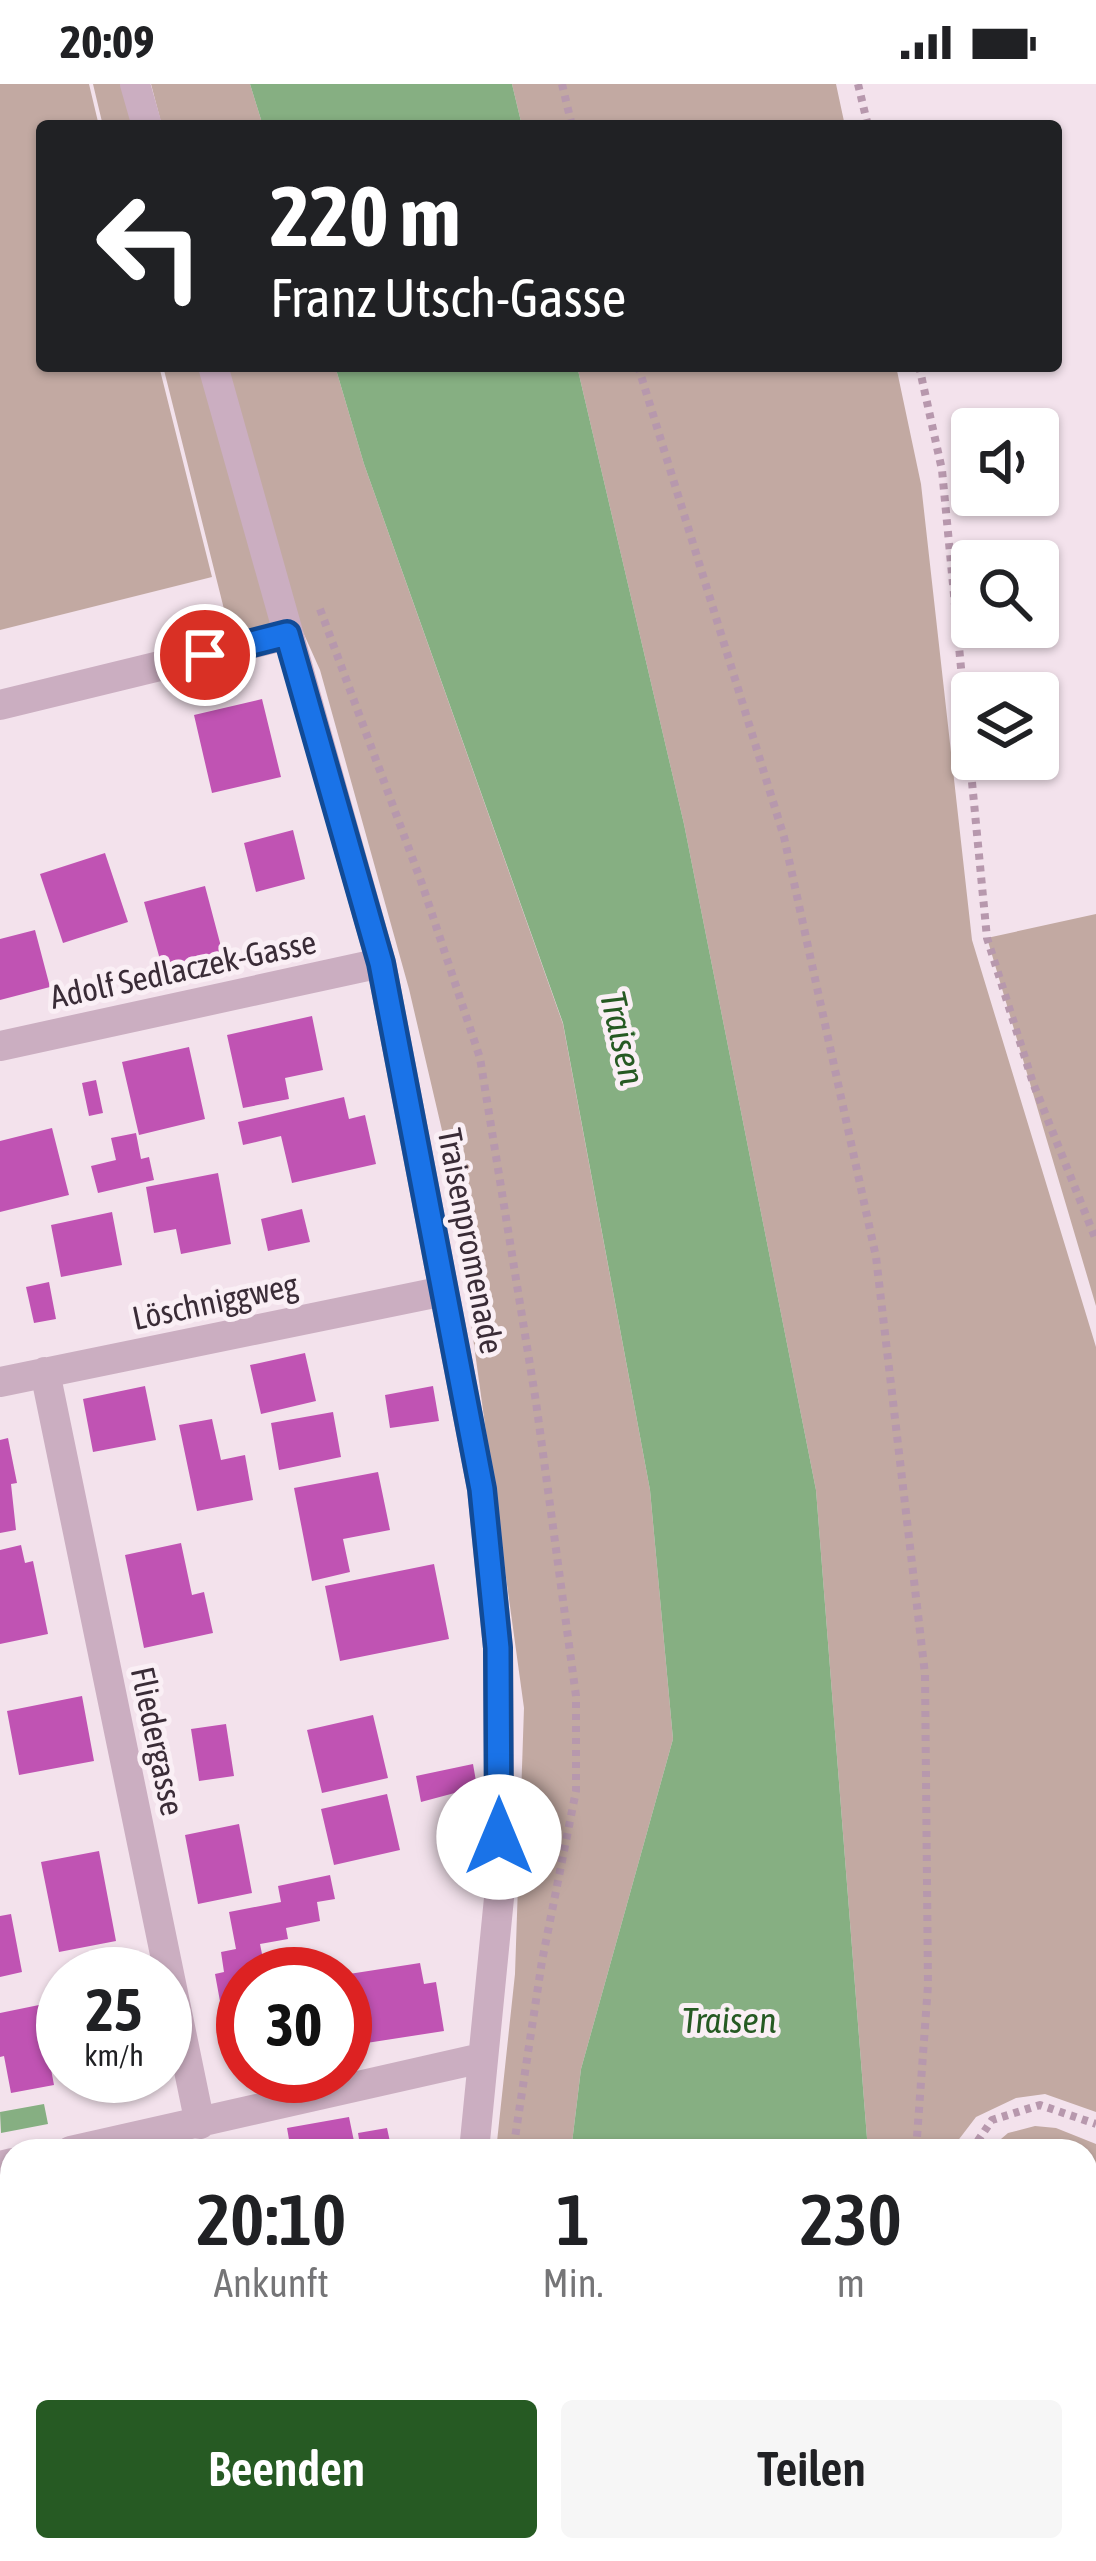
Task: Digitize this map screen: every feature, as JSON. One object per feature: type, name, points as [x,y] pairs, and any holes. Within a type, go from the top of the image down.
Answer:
[{"type":"street","points":[[135,84],[145,120]]},
{"type":"street","name":"Traisenpromenade","points":[[215,372],[381,963],[482,1489],[498,1648],[500,1888],[474,2139]]},
{"type":"street","points":[[0,705],[287,634]]},
{"type":"street","name":"Adolf Sedlaczek-Gasse","points":[[0,1046],[381,963]]},
{"type":"street","name":"Löschniggweg","points":[[0,1382],[444,1291]]},
{"type":"street","name":"Fliedergasse","points":[[46,1372],[200,2124]]},
{"type":"street","points":[[128,2139],[482,2058]]},
{"type":"path","points":[[562,84],[571,120]]},
{"type":"path","points":[[858,84],[867,120]]},
{"type":"path","points":[[640,372],[784,837],[876,1257],[925,1673],[928,1985],[917,2139]]},
{"type":"path","points":[[921,372],[941,470],[987,938],[1033,1083],[1096,1240]]},
{"type":"path","points":[[979,2139],[992,2120],[1040,2105],[1096,2124]]},
{"type":"shaded area","points":[[0,84],[89,84],[98,120],[36,120],[36,372],[161,372],[212,577],[0,630]]},
{"type":"shaded area","points":[[93,84],[128,84],[138,120],[102,120]]},
{"type":"shaded area","points":[[151,84],[250,84],[261,120],[160,120]]},
{"type":"shaded area","points":[[512,84],[836,84],[844,120],[521,120]]},
{"type":"shaded area","points":[[165,372],[208,372],[277,623],[230,633]]},
{"type":"shaded area","points":[[226,372],[337,372],[364,464],[563,1024],[650,1490],[673,1739],[581,2069],[572,2139],[497,2139],[515,1974],[524,1708],[448,1156],[409,989],[320,670],[277,574]]},
{"type":"shaded area","points":[[578,372],[897,372],[921,484],[972,940],[1096,1347],[1096,2112],[1045,2094],[1016,2098],[976,2117],[959,2139],[867,2139],[816,1490],[684,824]]},
{"type":"shaded area","points":[[1096,914],[1096,1306],[987,938]]},
{"type":"shaded area","points":[[1035,2126],[1084,2139],[1001,2139]]},
{"type":"water","points":[[250,84],[512,84],[521,120],[261,120]]},
{"type":"water","name":"Traisen","points":[[337,372],[578,372],[684,824],[816,1490],[867,2139],[572,2139],[581,2069],[673,1739],[650,1490],[563,1023],[364,464]]},
{"type":"water","points":[[44,2104],[48,2124],[1,2133],[0,2112]]},
{"type":"building","points":[[262,699],[281,777],[212,793],[194,715]]},
{"type":"building","points":[[293,830],[305,879],[256,892],[244,843]]},
{"type":"building","points":[[105,853],[128,922],[63,943],[40,874]]},
{"type":"building","points":[[205,886],[224,958],[164,974],[144,902]]},
{"type":"building","points":[[35,930],[50,987],[0,1000],[0,939]]},
{"type":"building","points":[[312,1016],[323,1070],[285,1078],[289,1099],[243,1108],[227,1035]]},
{"type":"building","points":[[189,1047],[205,1119],[139,1135],[122,1062]]},
{"type":"building","points":[[96,1080],[103,1113],[89,1116],[82,1083]]},
{"type":"building","points":[[344,1097],[349,1119],[365,1115],[376,1164],[292,1183],[281,1136],[243,1145],[238,1122]]},
{"type":"building","points":[[52,1128],[69,1195],[0,1212],[0,1141]]},
{"type":"building","points":[[136,1133],[141,1159],[149,1157],[154,1180],[98,1193],[91,1166],[116,1160],[111,1138]]},
{"type":"building","points":[[218,1173],[231,1244],[181,1254],[176,1229],[154,1233],[146,1187]]},
{"type":"building","points":[[302,1209],[310,1242],[268,1251],[261,1219]]},
{"type":"building","points":[[112,1212],[122,1265],[61,1277],[51,1225]]},
{"type":"building","points":[[49,1282],[56,1319],[34,1323],[26,1287]]},
{"type":"building","points":[[305,1353],[316,1401],[261,1414],[250,1365]]},
{"type":"building","points":[[145,1386],[156,1440],[93,1452],[83,1399]]},
{"type":"building","points":[[433,1386],[439,1421],[390,1428],[385,1395]]},
{"type":"building","points":[[333,1412],[341,1457],[279,1470],[271,1423]]},
{"type":"building","points":[[212,1419],[221,1460],[245,1455],[253,1500],[197,1511],[179,1425]]},
{"type":"building","points":[[8,1438],[17,1483],[11,1484],[16,1530],[0,1533],[0,1440]]},
{"type":"building","points":[[378,1472],[390,1530],[343,1539],[350,1572],[312,1581],[294,1488]]},
{"type":"building","points":[[181,1543],[192,1595],[204,1592],[213,1633],[144,1648],[125,1555]]},
{"type":"building","points":[[21,1545],[25,1563],[33,1561],[48,1634],[0,1644],[0,1550]]},
{"type":"building","points":[[434,1564],[449,1639],[340,1661],[325,1586]]},
{"type":"building","points":[[82,1696],[94,1761],[19,1775],[7,1711]]},
{"type":"building","points":[[373,1715],[388,1778],[322,1793],[307,1730]]},
{"type":"building","points":[[226,1724],[234,1776],[199,1781],[191,1729]]},
{"type":"building","points":[[473,1764],[477,1787],[421,1802],[416,1776]]},
{"type":"building","points":[[387,1794],[400,1850],[334,1865],[321,1809]]},
{"type":"building","points":[[239,1824],[252,1893],[198,1904],[185,1835]]},
{"type":"building","points":[[99,1851],[116,1941],[58,1947],[41,1862]]},
{"type":"building","points":[[330,1875],[335,1899],[317,1902],[320,1921],[286,1928],[288,1939],[261,1947],[236,1947],[229,1912],[281,1902],[278,1886]]},
{"type":"building","points":[[11,1914],[22,1972],[0,1977],[0,1916]]},
{"type":"building","points":[[420,1963],[424,1984],[436,1982],[444,2031],[372,2042],[372,1970]]},
{"type":"building","points":[[36,2006],[36,2088],[11,2093],[4,2056],[0,2057],[0,2013]]},
{"type":"building","points":[[349,2117],[354,2139],[289,2139],[287,2128]]},
{"type":"building","points":[[387,2128],[389,2139],[359,2139],[358,2133]]},
{"type":"route","points":[[205,655],[287,634],[381,963],[482,1489],[498,1648],[499,1837]]}]
